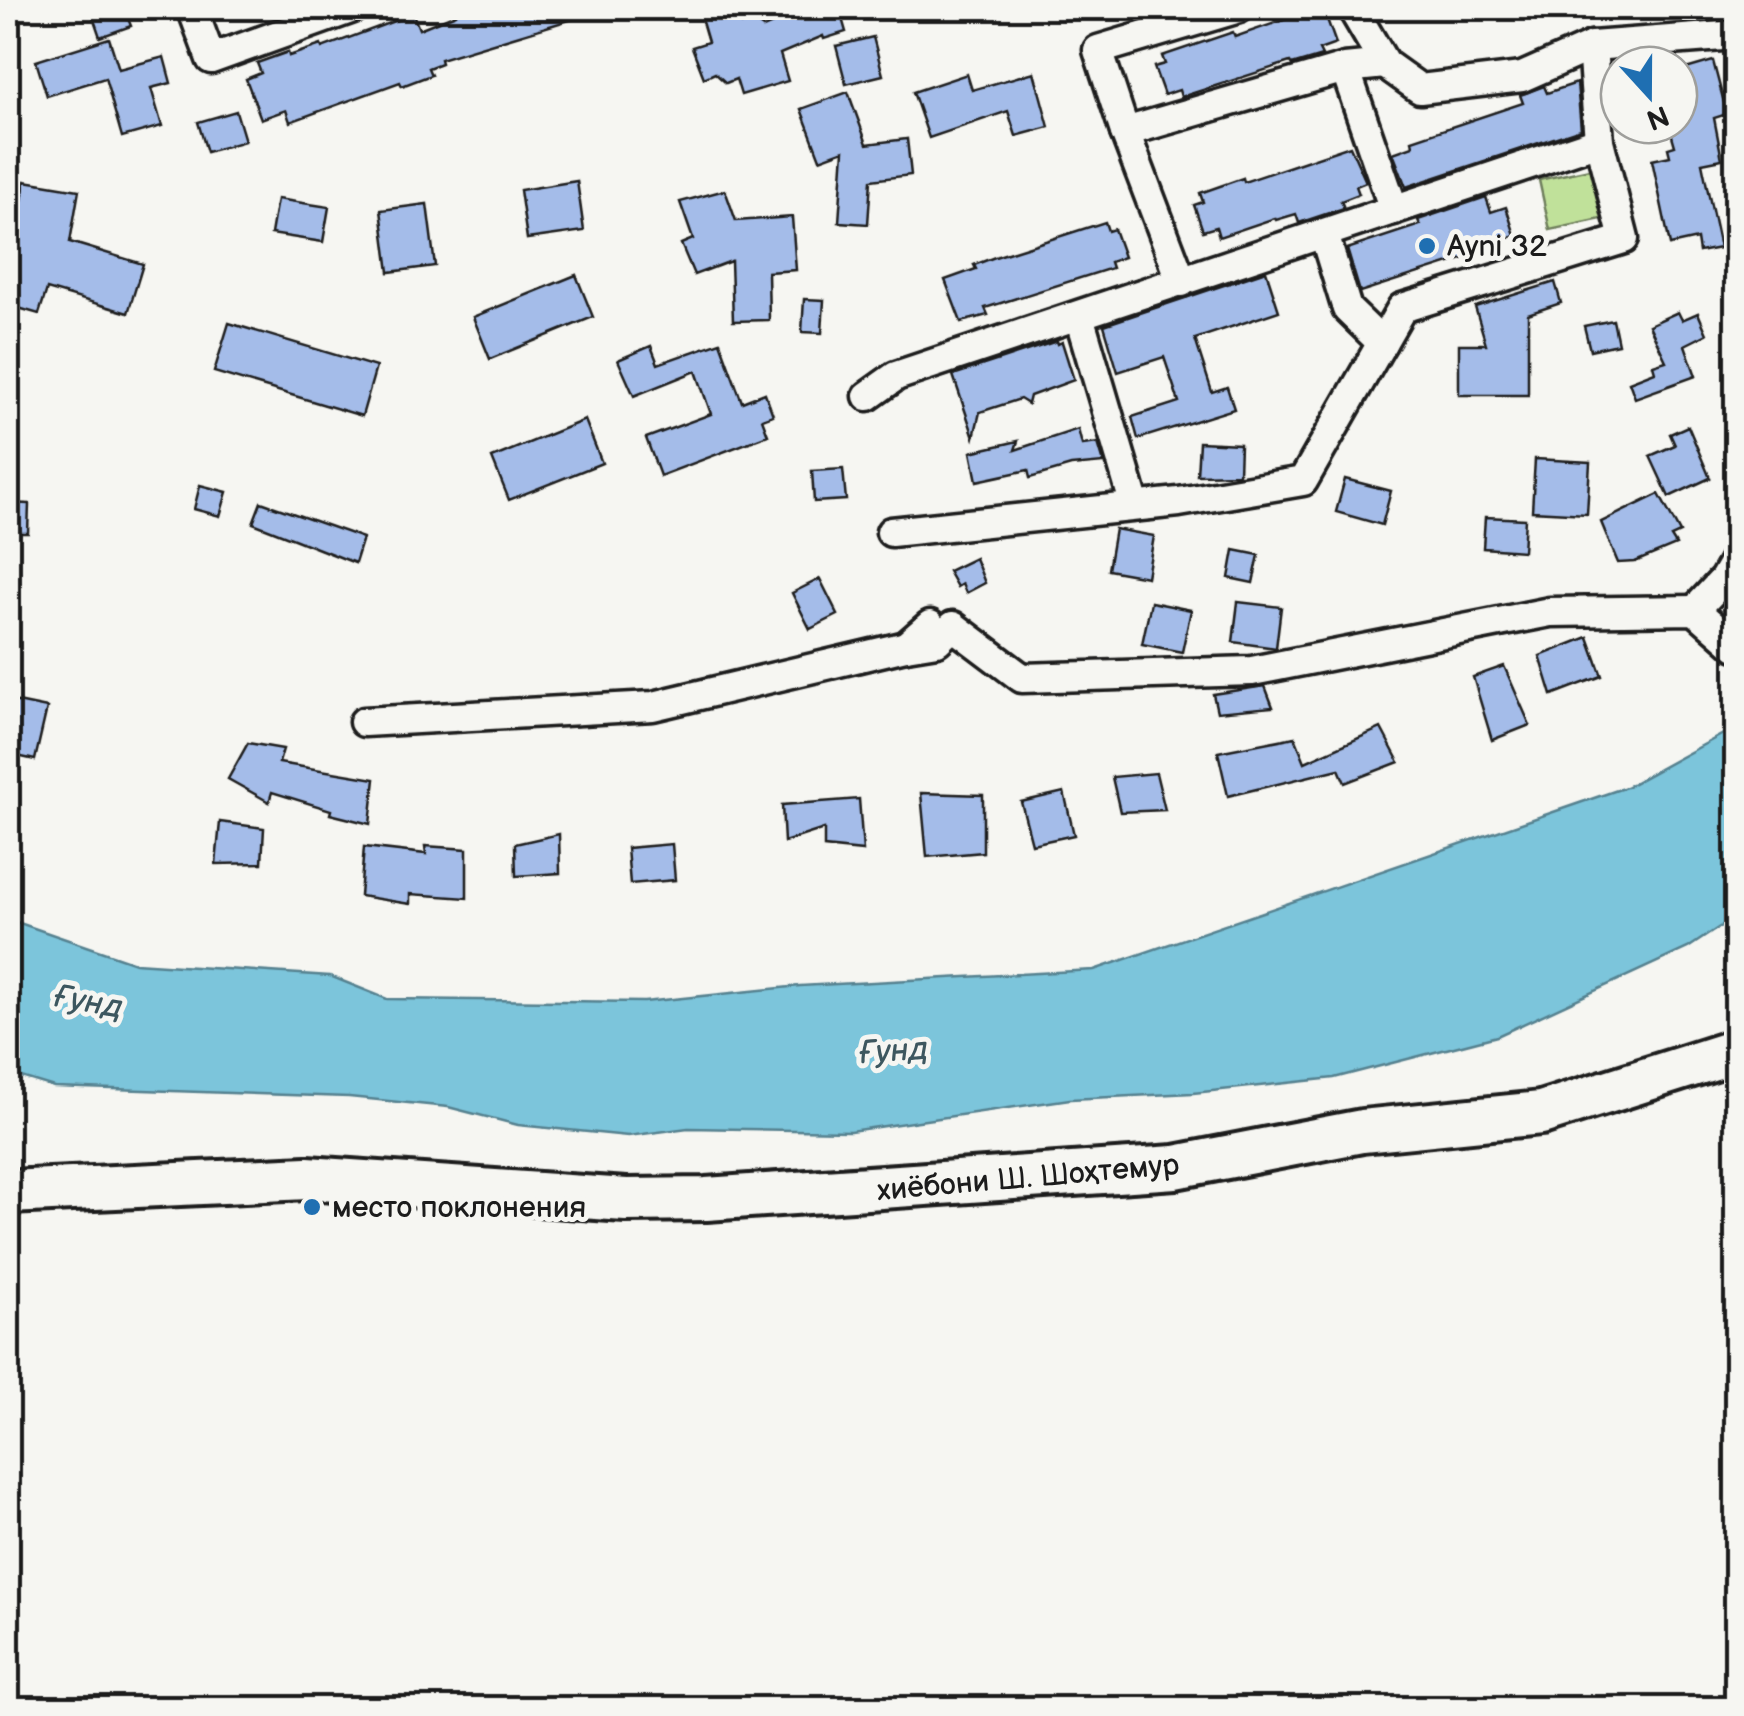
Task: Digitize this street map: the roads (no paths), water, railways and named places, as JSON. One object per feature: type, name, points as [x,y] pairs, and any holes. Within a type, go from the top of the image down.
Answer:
[{"type":"main road","name":"хиёбони Ш. Шоҳтемур","points":[[8,1192],[307,1178],[626,1200],[922,1186],[1175,1167],[1362,1131],[1540,1113],[1736,1051]]},
{"type":"street","points":[[192,8],[211,59],[353,8]]},
{"type":"street","points":[[1182,282],[1124,132],[1098,50],[1240,8]]},
{"type":"street","points":[[1352,8],[1384,64],[1420,89],[1522,76],[1592,46],[1736,35]]},
{"type":"street","points":[[868,396],[896,376],[1599,141],[1592,46]]},
{"type":"street","points":[[1124,132],[1345,68],[1384,64]]},
{"type":"street","points":[[1345,68],[1394,210]]},
{"type":"street","points":[[890,532],[1135,506],[1303,481],[1402,308],[1624,239],[1600,145]]},
{"type":"street","points":[[1324,234],[1346,309],[1382,343]]},
{"type":"street","points":[[1079,316],[1135,506]]},
{"type":"street","points":[[364,722],[653,706],[937,642],[954,626],[1022,678],[1252,671],[1550,612],[1695,610],[1732,577]]},
{"type":"street","points":[[1695,610],[1736,646]]},
{"type":"street","points":[[906,646],[930,624]]},
{"type":"water","name":"Ғунд","points":[[1736,727],[1736,916],[1688,948],[1497,1036],[1334,1078],[1193,1093],[1070,1099],[850,1131],[688,1128],[628,1136],[518,1125],[448,1107],[349,1097],[54,1087],[8,1073],[8,919],[135,963],[330,976],[387,999],[644,1002],[800,986],[1094,970],[1626,787]]},
{"type":"place","name":"Ayni 32","points":[[1427,246]]},
{"type":"place","name":"место поклонения","points":[[312,1207]]}]
